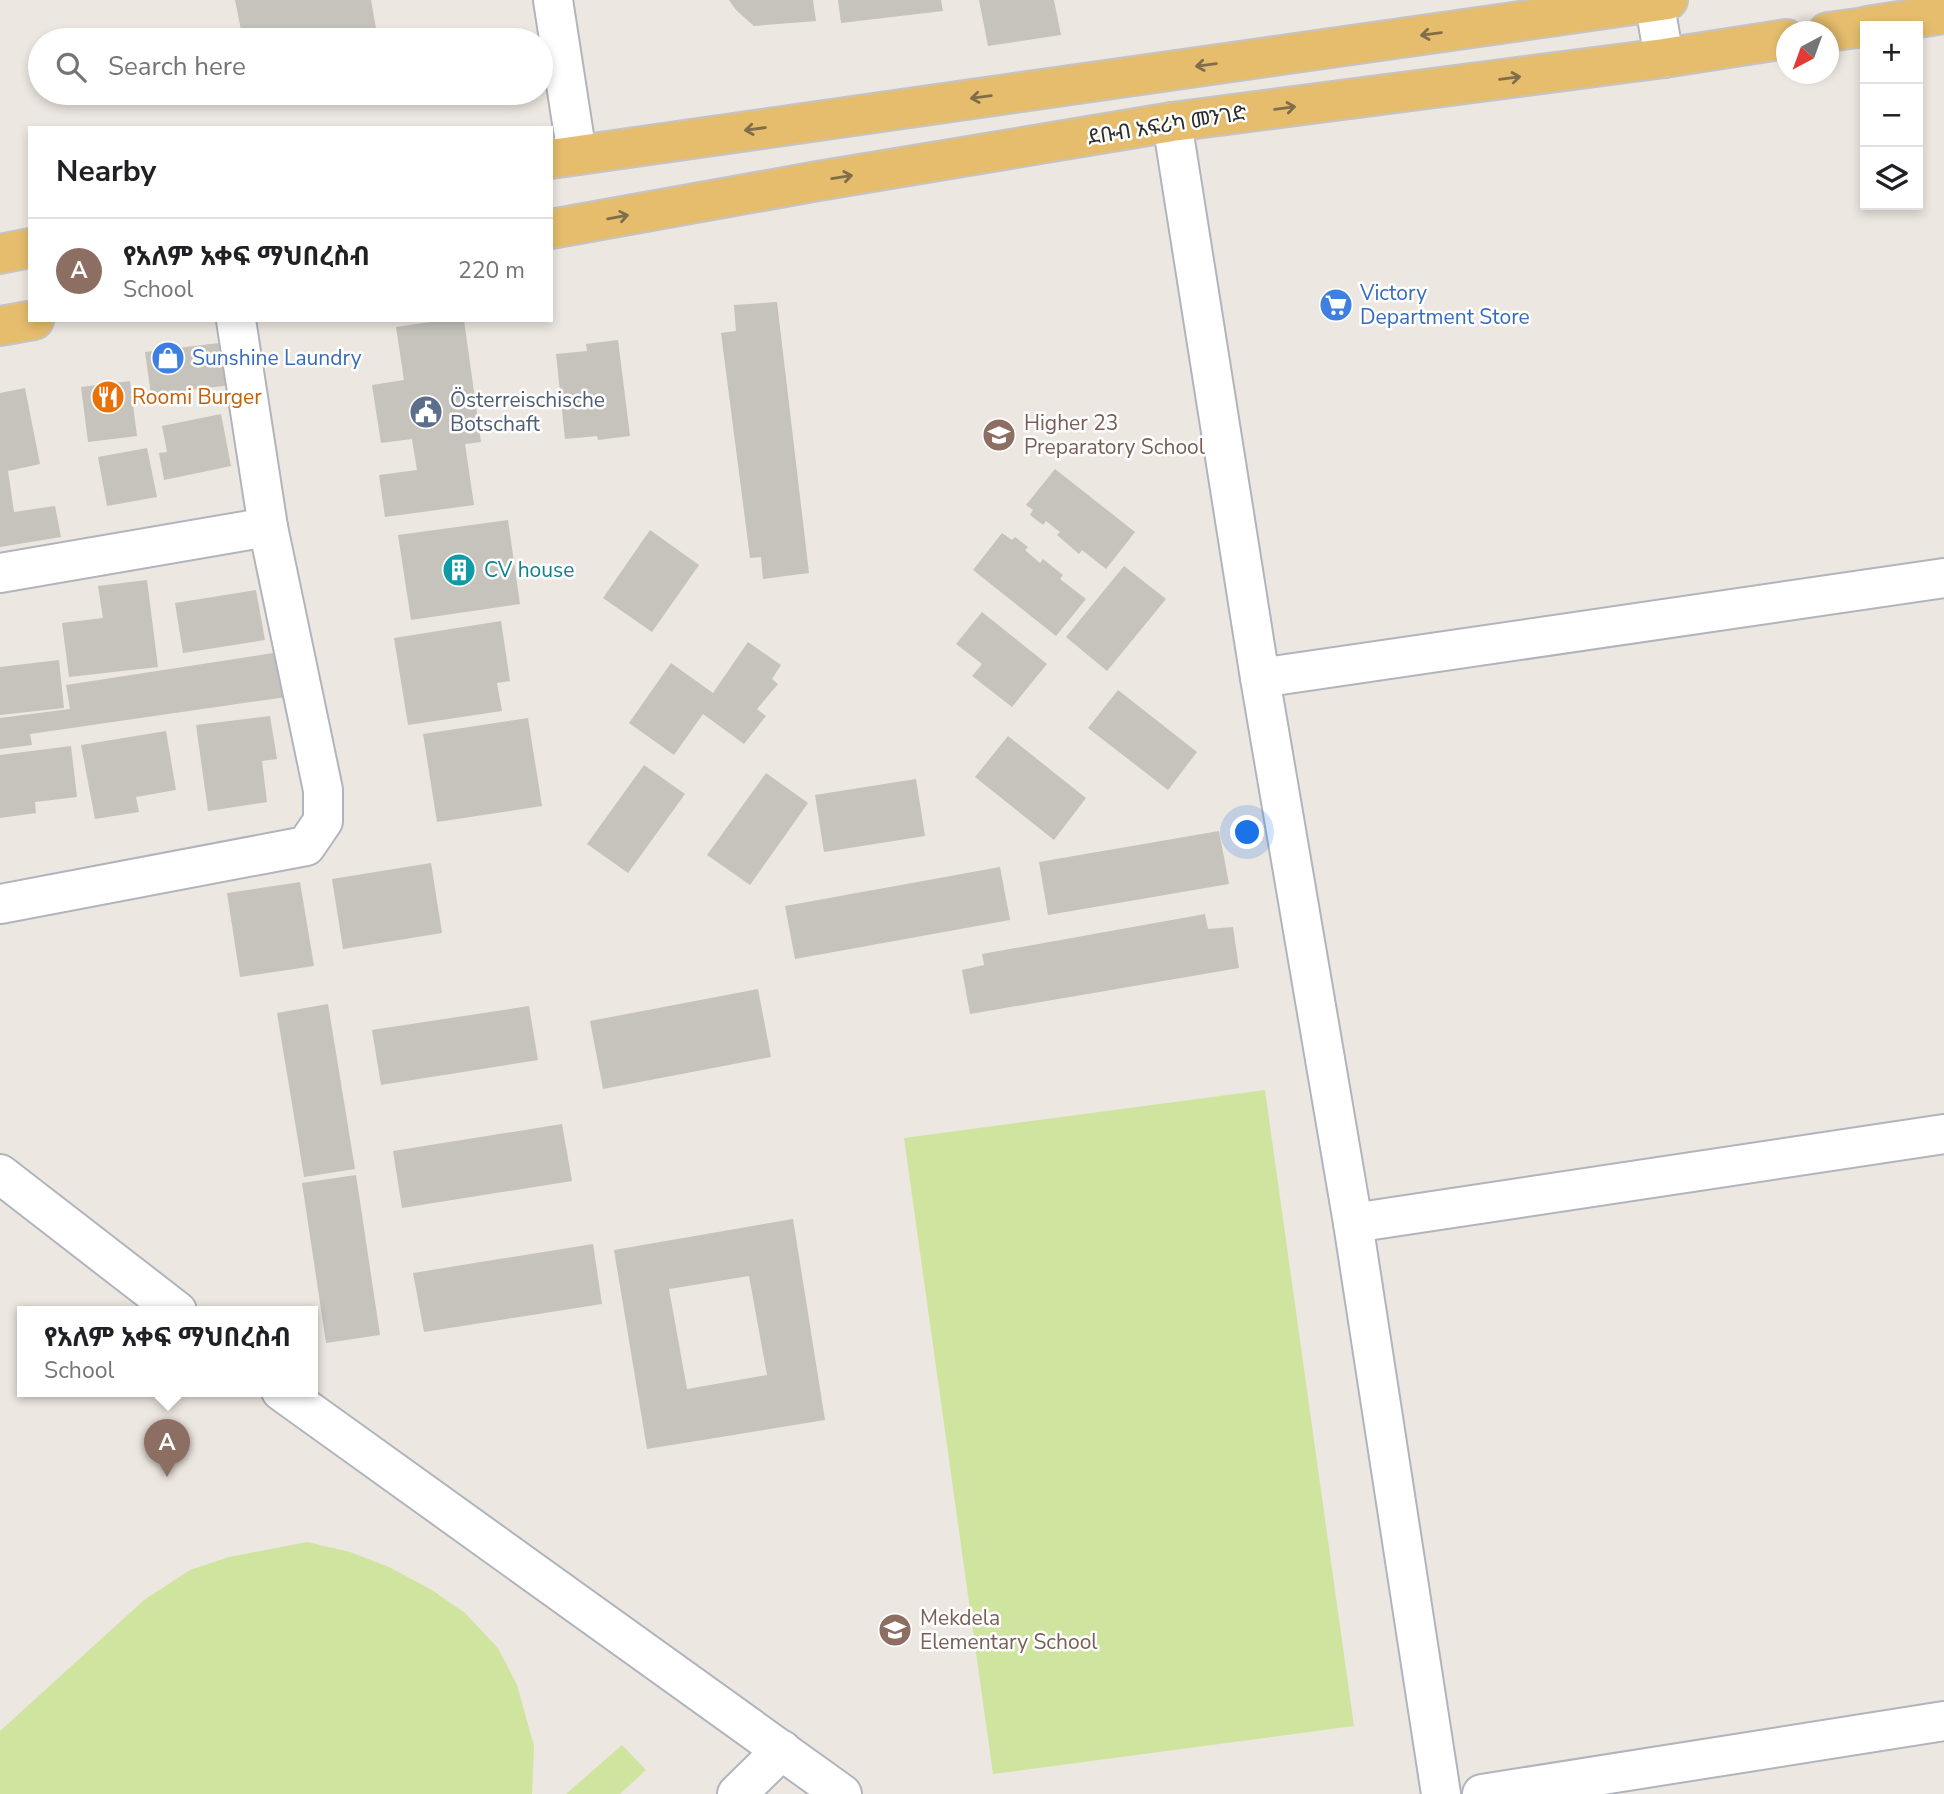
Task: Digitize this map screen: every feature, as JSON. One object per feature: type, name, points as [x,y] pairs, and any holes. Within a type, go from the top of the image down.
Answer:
[{"type":"main road","points":[[564,157],[1659,1]]},
{"type":"main road","points":[[1898,21],[1944,14]]},
{"type":"main road","points":[[1839,30],[1860,27]]},
{"type":"main road","name":"ደቡብ አፍሪካ መንገድ","points":[[553,229],[1172,122],[1664,58],[1776,41]]},
{"type":"main road","points":[[0,254],[28,248]]},
{"type":"main road","points":[[0,326],[28,321]]},
{"type":"street","points":[[553,0],[564,157]]},
{"type":"street","points":[[1659,1],[1664,58]]},
{"type":"street","points":[[1172,122],[1260,678],[1353,1223],[1441,1794]]},
{"type":"street","points":[[0,904],[306,846],[323,821],[323,790],[268,527],[236,322]]},
{"type":"street","points":[[0,573],[268,527]]},
{"type":"street","points":[[1260,678],[1944,578]]},
{"type":"street","points":[[1353,1223],[1944,1134]]},
{"type":"street","points":[[0,1174],[171,1306]]},
{"type":"street","points":[[289,1397],[842,1794]]},
{"type":"street","points":[[1482,1794],[1944,1721]]},
{"type":"street","points":[[737,1794],[782,1750]]},
{"type":"green space","points":[[1265,1090],[1354,1726],[993,1774],[904,1138]]},
{"type":"green space","points":[[307,1542],[350,1552],[389,1567],[432,1590],[465,1613],[498,1648],[517,1685],[534,1746],[532,1794],[0,1794],[0,1731],[144,1600],[190,1570],[229,1557]]},
{"type":"green space","points":[[622,1745],[646,1770],[620,1794],[566,1794]]},
{"type":"building","points":[[235,0],[371,0],[376,28],[241,28]]},
{"type":"building","points":[[729,0],[813,0],[816,21],[754,26]]},
{"type":"building","points":[[838,0],[941,0],[943,11],[841,23]]},
{"type":"building","points":[[979,0],[1054,0],[1061,35],[988,46]]},
{"type":"building","points":[[777,302],[809,573],[763,579],[761,557],[750,558],[721,333],[736,331],[734,305]]},
{"type":"building","name":"Österreischische Botschaft","points":[[430,322],[464,322],[481,442],[465,444],[474,505],[385,517],[379,475],[417,470],[412,439],[381,443],[372,385],[404,380],[396,327]]},
{"type":"building","points":[[618,340],[630,436],[598,440],[597,436],[565,439],[556,354],[587,351],[586,344]]},
{"type":"building","points":[[219,343],[235,357],[239,384],[151,395],[145,352]]},
{"type":"building","points":[[130,381],[137,436],[88,442],[81,387]]},
{"type":"building","points":[[25,388],[40,464],[8,471],[14,512],[55,506],[61,537],[0,547],[0,393]]},
{"type":"building","points":[[221,414],[231,466],[164,480],[159,453],[167,452],[162,426]]},
{"type":"building","points":[[147,448],[157,497],[107,506],[98,457]]},
{"type":"building","points":[[1055,469],[1135,532],[1106,569],[1082,550],[1079,554],[1057,535],[1060,532],[1046,521],[1043,525],[1030,515],[1033,510],[1026,505]]},
{"type":"building","name":"CV house","points":[[508,520],[520,604],[411,620],[398,535]]},
{"type":"building","points":[[650,530],[699,565],[652,632],[603,598]]},
{"type":"building","points":[[1002,533],[1012,540],[1015,537],[1028,547],[1025,550],[1040,563],[1043,559],[1063,575],[1060,579],[1086,599],[1056,636],[973,570]]},
{"type":"building","points":[[1124,566],[1166,599],[1107,671],[1066,637]]},
{"type":"building","points":[[147,580],[158,667],[69,677],[62,623],[103,618],[98,586]]},
{"type":"building","points":[[256,590],[265,640],[183,653],[175,603]]},
{"type":"building","points":[[982,612],[1047,664],[1012,707],[972,676],[982,664],[956,644]]},
{"type":"building","points":[[501,621],[510,681],[497,683],[502,711],[408,725],[394,638]]},
{"type":"building","points":[[748,642],[781,665],[772,679],[778,684],[757,709],[766,716],[744,744],[703,714],[674,755],[629,723],[671,663],[713,693]]},
{"type":"building","points":[[286,651],[293,696],[30,734],[32,745],[0,749],[0,718],[70,709],[66,685]]},
{"type":"building","points":[[59,660],[64,708],[0,715],[0,667]]},
{"type":"building","points":[[1118,690],[1197,752],[1168,790],[1088,728]]},
{"type":"building","points":[[270,716],[277,759],[262,761],[267,802],[208,811],[196,725]]},
{"type":"building","points":[[528,718],[542,806],[437,822],[423,734]]},
{"type":"building","points":[[166,731],[176,790],[136,797],[139,812],[95,819],[81,745]]},
{"type":"building","points":[[1008,736],[1086,798],[1054,840],[975,777]]},
{"type":"building","points":[[71,746],[77,797],[35,802],[36,813],[0,818],[0,755]]},
{"type":"building","points":[[644,765],[685,794],[628,873],[587,844]]},
{"type":"building","points":[[766,773],[808,803],[750,885],[707,855]]},
{"type":"building","points":[[916,779],[925,836],[824,852],[815,795]]},
{"type":"building","points":[[1219,831],[1229,884],[1048,915],[1039,862]]},
{"type":"building","points":[[431,863],[442,933],[343,949],[332,879]]},
{"type":"building","points":[[1000,867],[1010,920],[795,959],[785,906]]},
{"type":"building","points":[[300,882],[314,966],[240,977],[227,893]]},
{"type":"building","points":[[1205,914],[1208,929],[1233,927],[1239,968],[970,1014],[962,970],[984,965],[982,954]]},
{"type":"building","points":[[758,989],[771,1057],[603,1089],[590,1021]]},
{"type":"building","points":[[328,1004],[355,1169],[304,1177],[277,1013]]},
{"type":"building","points":[[529,1006],[538,1060],[381,1085],[372,1030]]},
{"type":"building","points":[[562,1124],[572,1181],[402,1208],[393,1151]]},
{"type":"building","points":[[356,1175],[380,1335],[326,1343],[302,1183]]},
{"type":"building","points":[[793,1219],[825,1420],[647,1449],[614,1250]],"holes":[[[749,1276],[767,1375],[687,1389],[669,1289]]]},
{"type":"building","points":[[593,1244],[602,1304],[424,1332],[413,1273]]},
{"type":"place","name":"Victory Department Store","points":[[1336,305]]},
{"type":"place","name":"Sunshine Laundry","points":[[168,358]]},
{"type":"place","name":"Roomi Burger","points":[[108,397]]},
{"type":"place","name":"Österreischische Botschaft","points":[[426,412]]},
{"type":"place","name":"Higher 23 Preparatory School","points":[[999,435]]},
{"type":"place","name":"CV house","points":[[459,570]]},
{"type":"place","name":"የአለም አቀፍ ማህበረስብ","points":[[167,1477]]},
{"type":"place","name":"Mekdela Elementary School","points":[[895,1630]]}]
